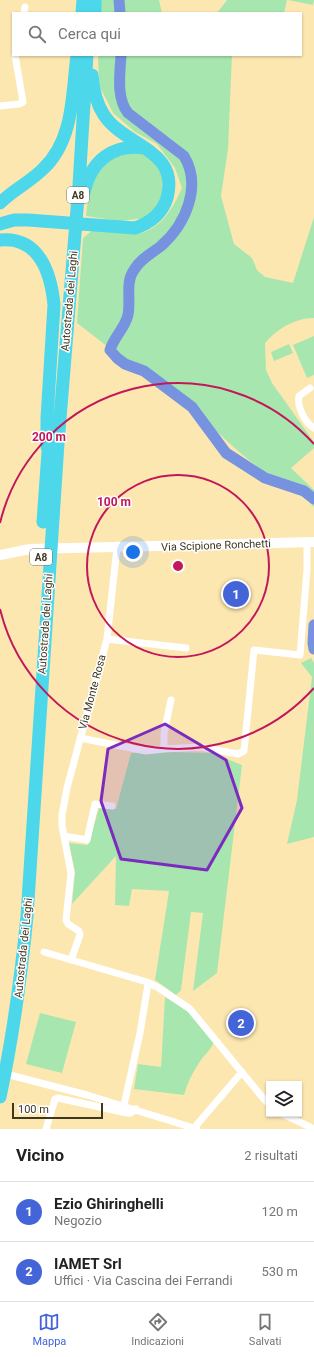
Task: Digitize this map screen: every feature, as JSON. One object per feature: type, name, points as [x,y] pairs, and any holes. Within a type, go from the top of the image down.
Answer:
[{"type":"highway","points":[[82,12],[84,0]]},
{"type":"highway","points":[[90,12],[91,0]]},
{"type":"highway","points":[[95,0],[95,12]]},
{"type":"highway","points":[[0,203],[44,168],[53,158],[59,147],[68,125],[77,56]]},
{"type":"highway","name":"Autostrada dei Laghi","points":[[0,1059],[13,981],[20,914],[46,468],[72,185],[80,56]]},
{"type":"highway","name":"Autostrada dei Laghi","points":[[0,1097],[21,981],[27,916],[44,640],[79,185],[87,56]]},
{"type":"highway","points":[[0,224],[14,220],[52,221],[135,228],[145,225],[158,215],[166,202],[169,190],[168,175],[162,162],[153,153],[121,132],[104,115],[93,88],[93,56]]},
{"type":"highway","points":[[67,334],[75,276],[82,203],[88,177],[103,157],[110,153],[118,149],[130,147],[145,148]]},
{"type":"highway","points":[[0,240],[8,239],[17,241],[35,252],[44,264],[53,293],[54,305],[47,418],[46,468]]},
{"type":"street","points":[[0,106],[19,104],[23,102],[15,56]]},
{"type":"street","points":[[310,388],[299,396],[298,400],[304,416],[314,428]]},
{"type":"street","points":[[80,738],[146,751],[200,747],[238,754],[244,751],[254,650],[300,654],[307,570],[311,542]]},
{"type":"street","name":"Via Scipione Ronchetti","points":[[0,555],[30,550],[64,548],[311,542]]},
{"type":"street","name":"Via Monte Rosa","points":[[71,960],[80,935],[79,931],[68,924],[66,920],[72,873],[62,826],[64,805],[80,738],[107,639],[117,547]]},
{"type":"street","points":[[107,639],[186,648]]},
{"type":"street","points":[[164,749],[164,733],[171,700]]},
{"type":"street","points":[[64,836],[87,840],[95,804],[112,806]]},
{"type":"street","points":[[44,952],[147,982],[148,984],[159,988],[190,1009],[266,1100]]},
{"type":"street","points":[[124,1106],[148,984]]},
{"type":"street","points":[[0,1072],[136,1109],[195,1129],[242,1072]]},
{"type":"street","points":[[46,1129],[55,1099],[58,1098],[127,1113],[132,1113],[136,1109]]},
{"type":"street","points":[[289,1117],[314,1129]]},
{"type":"highlighted area","points":[[165,724],[226,760],[242,808],[207,870],[121,859],[101,801],[108,749]]},
{"type":"green space","points":[[101,0],[159,0],[162,12],[100,12]]},
{"type":"green space","points":[[227,0],[287,0],[284,12],[218,12]]},
{"type":"green space","points":[[288,0],[314,0],[313,5]]},
{"type":"green space","points":[[98,56],[232,56],[228,149],[221,196],[234,244],[252,258],[257,270],[265,277],[293,283],[314,217],[314,318],[307,318],[287,325],[275,333],[265,343],[266,370],[272,383],[314,442],[314,448],[291,468],[314,490],[314,507],[302,496],[266,473],[244,456],[201,418],[202,411],[121,357],[77,323],[83,238],[94,229],[137,233],[149,230],[161,221],[171,209],[182,188],[175,168],[157,144],[135,132],[113,113],[99,85]]},
{"type":"green space","points":[[139,152],[154,160],[162,176],[162,193],[156,210],[146,218],[120,221],[86,216],[88,201],[94,180],[102,167],[114,158]]},
{"type":"green space","points":[[314,336],[314,375],[307,378],[293,345]]},
{"type":"green space","points":[[289,344],[293,353],[274,361],[271,352]]},
{"type":"green space","points":[[311,658],[314,663],[314,837],[287,844],[297,800],[312,677],[301,663]]},
{"type":"green space","points":[[131,753],[212,753],[242,765],[217,973],[193,991],[203,913],[191,912],[181,990],[176,995],[155,980],[169,891],[132,889],[129,906],[115,905],[116,856],[72,904],[75,872],[69,843],[88,845],[99,808],[116,809]]},
{"type":"green space","points":[[165,997],[188,1011],[214,1042],[194,1071],[184,1095],[134,1089],[138,1064],[161,1067]]},
{"type":"green space","points":[[40,1013],[76,1022],[62,1073],[26,1064]]},
{"type":"waterway","points":[[119,0],[120,12]]},
{"type":"waterway","points":[[121,56],[120,93],[124,107],[128,113],[184,156],[192,180],[189,204],[178,227],[161,246],[146,256],[139,263],[131,275],[127,320],[110,350],[125,364],[144,371],[192,407],[226,453],[265,478],[304,491],[314,499]]},
{"type":"waterway","points":[[314,625],[314,649]]},
{"type":"place","name":"Ezio Ghiringhelli","points":[[236,594]]},
{"type":"place","name":"IAMET Srl","points":[[241,1023]]}]
